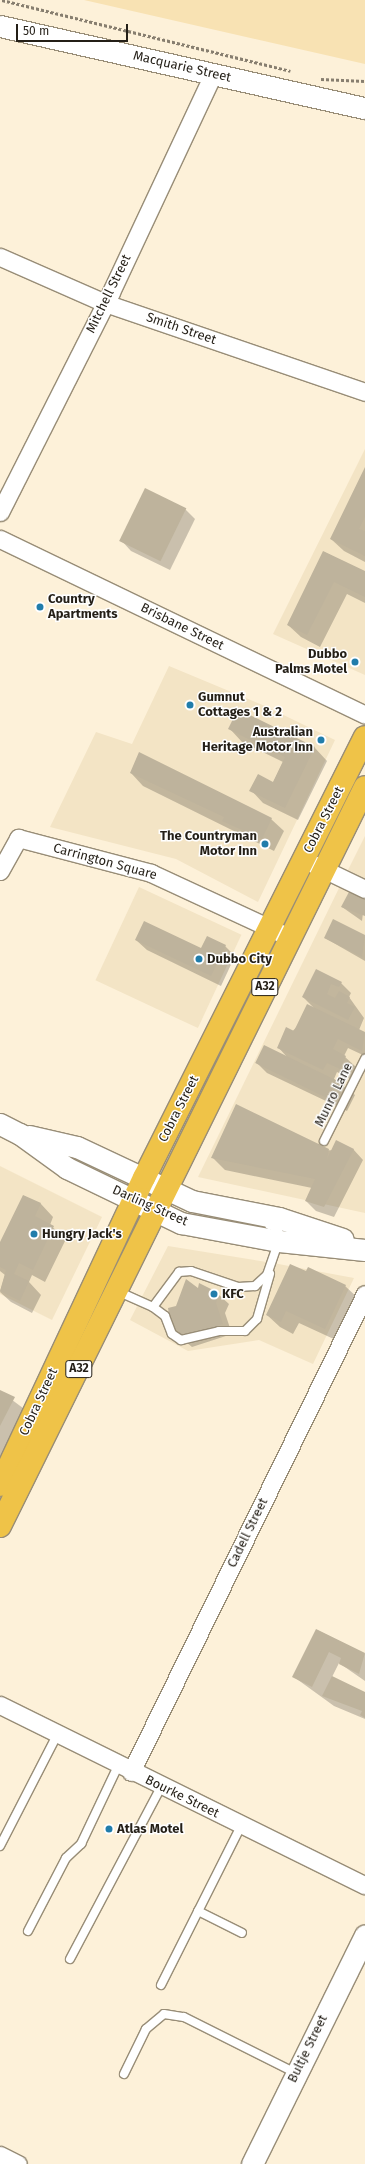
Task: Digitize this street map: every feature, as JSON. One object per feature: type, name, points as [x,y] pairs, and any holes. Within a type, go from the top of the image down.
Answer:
[{"type":"highway","name":"Cobra Street","points":[[0,1526],[168,1189],[289,937],[313,864],[365,737]]},
{"type":"highway","name":"Cobra Street","points":[[0,1485],[144,1178],[269,928],[365,787]]},
{"type":"street","name":"Macquarie Street","points":[[0,26],[365,108]]},
{"type":"street","name":"Mitchell Street","points":[[0,512],[105,303],[213,74]]},
{"type":"street","name":"Smith Street","points":[[0,257],[105,303],[365,392]]},
{"type":"street","name":"Brisbane Street","points":[[0,539],[365,715]]},
{"type":"street","name":"Carrington Square","points":[[0,871],[18,838],[151,873],[289,937]]},
{"type":"street","points":[[313,864],[365,889]]},
{"type":"street","name":"Darling Street","points":[[0,1124],[20,1134],[67,1168],[181,1223],[279,1241],[365,1250]]},
{"type":"street","name":"Darling Street","points":[[20,1134],[77,1147],[168,1189],[213,1205],[279,1218],[365,1245]]},
{"type":"street","name":"Cadell Street","points":[[124,1769],[365,1294]]},
{"type":"street","name":"Bourke Street","points":[[0,1705],[124,1769],[365,1885]]},
{"type":"street","name":"Bultje Street","points":[[252,2164],[365,1934]]},
{"type":"street","points":[[0,2155],[18,2164]]},
{"type":"lane","name":"Munro Lane","points":[[324,1141],[365,1059]]},
{"type":"lane","points":[[117,1291],[153,1308],[165,1316],[172,1334],[181,1340],[219,1331],[245,1331],[257,1319],[279,1241],[279,1231],[274,1226],[233,1216],[213,1205]]},
{"type":"lane","points":[[153,1308],[179,1272],[191,1271],[248,1288],[262,1282],[273,1263]]},
{"type":"lane","points":[[0,1846],[57,1735]]},
{"type":"lane","points":[[28,1931],[66,1858],[81,1844],[124,1769]]},
{"type":"lane","points":[[70,1959],[161,1787]]},
{"type":"lane","points":[[161,1985],[242,1826]]},
{"type":"lane","points":[[198,1911],[242,1933]]},
{"type":"lane","points":[[124,2074],[146,2029],[164,2014],[184,2017],[296,2073]]},
{"type":"path","points":[[2,0],[294,72]]},
{"type":"path","points":[[314,77],[365,81]]},
{"type":"shaded area","points":[[84,0],[365,0],[365,64]]},
{"type":"shaded area","points":[[365,449],[365,675],[273,634]]},
{"type":"shaded area","points":[[169,666],[265,706],[335,740],[258,902],[176,859],[50,827],[96,732],[132,744]]},
{"type":"shaded area","points":[[365,836],[365,879],[348,870]]},
{"type":"shaded area","points":[[341,884],[365,896],[365,1213],[198,1177]]},
{"type":"shaded area","points":[[139,887],[241,935],[198,1028],[95,980]]},
{"type":"shaded area","points":[[0,1166],[102,1217],[52,1320],[0,1294]]},
{"type":"shaded area","points":[[168,1246],[354,1278],[313,1364],[259,1340],[188,1351],[130,1320]]},
{"type":"building","points":[[365,467],[365,517],[359,529],[365,531],[365,556],[330,539]]},
{"type":"building","points":[[145,488],[186,508],[160,561],[119,541]]},
{"type":"building","points":[[323,551],[365,571],[365,597],[334,582],[307,635],[287,625]]},
{"type":"building","points":[[238,709],[315,747],[285,808],[249,791],[258,774],[273,782],[285,757],[228,729]]},
{"type":"building","points":[[139,752],[272,818],[262,839],[222,821],[224,817],[130,773]]},
{"type":"building","points":[[350,890],[365,897],[365,916],[341,907]]},
{"type":"building","points":[[333,919],[365,935],[362,957],[324,938]]},
{"type":"building","points":[[144,921],[201,948],[207,936],[226,945],[211,976],[135,940]]},
{"type":"building","points":[[316,969],[342,982],[339,987],[331,984],[327,994],[335,998],[339,991],[350,997],[347,1003],[355,1007],[348,1020],[302,997]]},
{"type":"building","points":[[307,1004],[365,1032],[362,1051],[338,1039],[333,1049],[346,1056],[340,1069],[327,1063],[323,1070],[277,1048],[286,1027],[294,1031]]},
{"type":"building","points":[[264,1045],[345,1084],[336,1102],[255,1063]]},
{"type":"building","points":[[236,1104],[329,1149],[327,1159],[336,1140],[354,1149],[324,1207],[305,1201],[315,1179],[211,1158]]},
{"type":"building","points":[[23,1195],[41,1203],[35,1216],[54,1226],[33,1270],[19,1263],[14,1274],[29,1281],[20,1301],[0,1291],[6,1270],[0,1267],[0,1242]]},
{"type":"building","points":[[290,1264],[306,1271],[308,1267],[346,1285],[325,1329],[286,1311],[281,1322],[266,1315]]},
{"type":"building","points":[[186,1279],[198,1288],[199,1283],[219,1293],[216,1303],[223,1324],[181,1338],[178,1330],[172,1332],[168,1308],[176,1306]]},
{"type":"building","points":[[0,1390],[15,1397],[0,1426]]},
{"type":"building","points":[[316,1629],[365,1653],[359,1674],[339,1664],[341,1658],[329,1652],[312,1687],[292,1677]]},
{"type":"building","points":[[332,1676],[365,1692],[365,1718],[360,1715],[362,1711],[322,1696]]},
{"type":"place","name":"Country Apartments","points":[[40,607]]},
{"type":"place","name":"Dubbo Palms Motel","points":[[355,662]]},
{"type":"place","name":"Gumnut Cottages 1 & 2","points":[[190,705]]},
{"type":"place","name":"Australian Heritage Motor Inn","points":[[321,740]]},
{"type":"place","name":"The Countryman Motor Inn","points":[[265,844]]},
{"type":"place","name":"Dubbo City","points":[[199,959]]},
{"type":"place","name":"Hungry Jack's","points":[[34,1234]]},
{"type":"place","name":"KFC","points":[[214,1294]]},
{"type":"place","name":"Atlas Motel","points":[[109,1829]]}]
